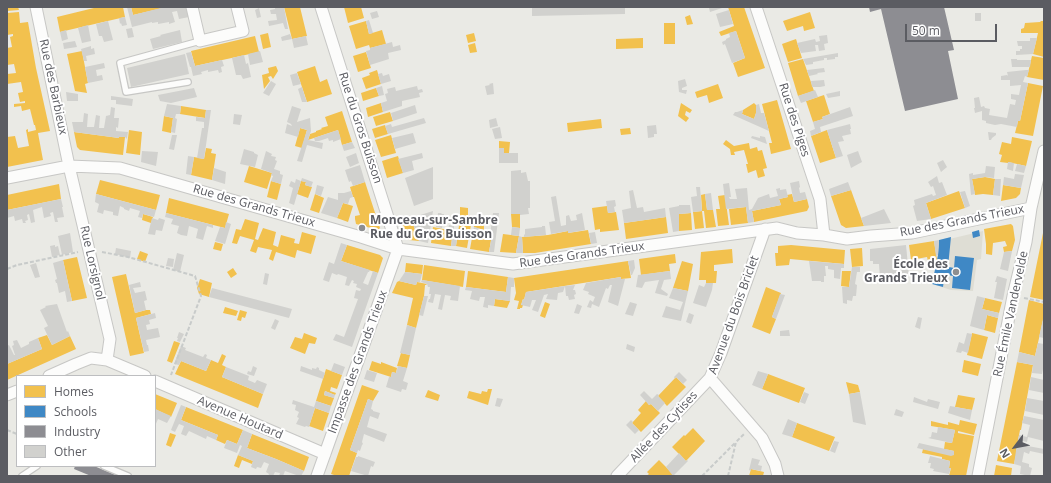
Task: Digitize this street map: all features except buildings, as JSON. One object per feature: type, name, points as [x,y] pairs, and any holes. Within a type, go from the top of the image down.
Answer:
[{"type":"street","name":"Rue des Barbieux","points":[[37,7],[69,166]]},
{"type":"street","points":[[192,7],[200,41],[243,31],[237,7]]},
{"type":"street","name":"Rue du Gros Buisson","points":[[321,7],[398,249]]},
{"type":"street","name":"Rue des Piges","points":[[756,7],[820,199],[824,235]]},
{"type":"street","name":"Rue Émile Vandervelde","points":[[978,476],[1013,296],[1026,242],[1031,208],[1044,151]]},
{"type":"street","name":"Rue des Grands Trieux","points":[[7,178],[69,166],[120,168],[398,249],[513,264],[777,228],[797,233],[824,235],[846,240],[870,236],[912,233],[1031,208]]},
{"type":"street","name":"Rue Lorsignol","points":[[69,166],[110,338],[107,360]]},
{"type":"street","name":"Avenue du Bois Briclet","points":[[765,229],[721,353],[710,378],[762,438],[775,464],[778,476]]},
{"type":"street","name":"Impasse des Grands Trieux","points":[[317,476],[398,249]]},
{"type":"street","points":[[51,375],[91,358],[107,360],[143,375]]},
{"type":"street","name":"Allée des Cytises","points":[[617,476],[710,378]]},
{"type":"street","name":"Avenue Houtard","points":[[156,381],[325,454]]},
{"type":"lane","points":[[188,82],[126,92],[120,63],[200,41]]},
{"type":"lane","points":[[22,476],[36,467]]},
{"type":"lane","points":[[106,467],[128,476]]},
{"type":"path","points":[[7,269],[17,265],[89,250],[128,257],[195,276],[201,296],[171,374],[169,387]]},
{"type":"path","points":[[1013,296],[1044,302]]},
{"type":"path","points":[[702,476],[752,426]]},
{"type":"path","points":[[728,476],[736,442]]},
{"type":"shaded area","name":"École des Grands Trieux","points":[[983,231],[981,259],[977,260],[973,291],[951,290],[935,285],[941,241]]},
{"type":"place","name":"Monceau-sur-Sambre Rue du Gros Buisson","points":[[362,228]]},
{"type":"place","name":"École des Grands Trieux","points":[[956,272]]}]
